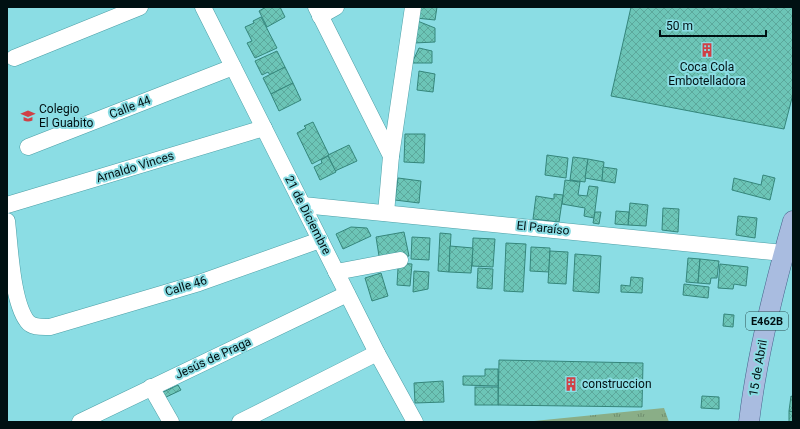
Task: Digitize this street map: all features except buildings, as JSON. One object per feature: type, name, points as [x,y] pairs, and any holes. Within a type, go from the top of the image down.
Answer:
[{"type":"main road","name":"15 de Abril","points":[[749,422],[759,353],[788,253],[793,221]]},
{"type":"street","points":[[14,58],[140,7]]},
{"type":"street","name":"21 de Diciembre","points":[[203,7],[377,353],[415,422]]},
{"type":"street","points":[[336,7],[318,11],[391,156]]},
{"type":"street","points":[[386,213],[391,156],[412,7]]},
{"type":"street","name":"Calle 44","points":[[28,147],[233,66]]},
{"type":"street","name":"Arnaldo Vinces","points":[[7,205],[264,128]]},
{"type":"street","name":"El Paraíso","points":[[303,205],[788,253]]},
{"type":"street","name":"Calle 46","points":[[7,221],[13,275],[20,307],[28,322],[38,327],[50,327],[199,283],[320,240]]},
{"type":"street","points":[[336,272],[400,260]]},
{"type":"street","name":"Jesús de Praga","points":[[80,422],[347,294]]},
{"type":"street","points":[[240,422],[377,353]]},
{"type":"street","points":[[151,387],[170,422]]},
{"type":"green space","points":[[664,408],[669,422],[524,422]]},
{"type":"place","name":"Coca Cola Embotelladora","points":[[707,50]]},
{"type":"place","name":"Colegio El Guabito","points":[[28,116]]},
{"type":"place","name":"construccion","points":[[571,384]]}]
